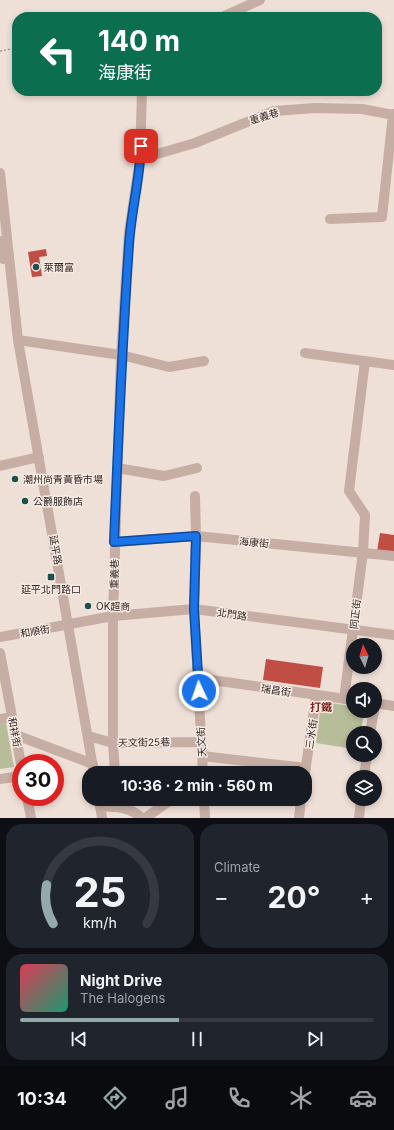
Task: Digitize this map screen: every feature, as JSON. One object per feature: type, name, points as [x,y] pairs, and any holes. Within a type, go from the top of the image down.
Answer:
[{"type":"street","points":[[233,12],[260,0]]},
{"type":"street","name":"重義巷","points":[[115,766],[113,743],[114,542],[121,355],[130,232],[140,159],[142,96]]},
{"type":"street","name":"重義巷","points":[[140,159],[195,143],[274,111],[315,108],[362,109],[394,114]]},
{"type":"street","points":[[330,219],[382,217],[394,114]]},
{"type":"street","name":"延平路","points":[[0,173],[18,340],[70,625],[94,766]]},
{"type":"street","name":"延平路","points":[[0,241],[17,328]]},
{"type":"street","points":[[18,340],[121,355],[169,367],[204,361]]},
{"type":"street","points":[[305,353],[394,365]]},
{"type":"street","name":"同正街","points":[[349,682],[353,630],[363,552],[365,515],[349,490],[365,361]]},
{"type":"street","points":[[0,466],[39,457]]},
{"type":"street","points":[[117,468],[164,476],[197,468]]},
{"type":"street","name":"天文街","points":[[195,496],[196,536],[194,609],[203,766]]},
{"type":"street","name":"海康街","points":[[114,542],[196,536],[394,556]]},
{"type":"street","name":"北門路","points":[[70,625],[113,616],[194,609],[394,635]]},
{"type":"street","name":"和順街","points":[[0,637],[70,625]]},
{"type":"street","name":"和祥街","points":[[0,652],[19,754]]},
{"type":"street","name":"瑞昌街","points":[[198,678],[346,700]]},
{"type":"street","name":"三水街","points":[[306,766],[316,696]]},
{"type":"street","points":[[382,705],[394,706]]},
{"type":"street","points":[[0,719],[12,717]]},
{"type":"street","points":[[16,735],[89,766]]},
{"type":"street","name":"天文街25巷","points":[[88,736],[113,743],[201,742]]},
{"type":"street","points":[[202,756],[276,766]]},
{"type":"street","points":[[0,779],[12,777]]},
{"type":"street","points":[[29,806],[31,818]]},
{"type":"street","points":[[100,806],[102,818]]},
{"type":"street","points":[[123,806],[136,812],[142,818]]},
{"type":"street","points":[[145,818],[162,806]]},
{"type":"street","points":[[204,806],[205,818]]},
{"type":"street","points":[[299,818],[301,806]]},
{"type":"street","points":[[359,818],[360,806]]},
{"type":"path","points":[[0,51],[12,49]]},
{"type":"green space","points":[[321,702],[346,705],[346,718],[363,718],[362,726],[346,726],[346,748],[316,743]]},
{"type":"green space","points":[[6,723],[12,756],[12,767],[0,769],[0,724]]},
{"type":"building","name":"萊爾富","points":[[46,249],[47,256],[39,257],[42,276],[32,277],[28,252]]},
{"type":"building","points":[[380,533],[394,535],[394,555],[377,552]]},
{"type":"building","points":[[266,659],[323,667],[320,688],[263,680]]},
{"type":"place","name":"萊爾富","points":[[36,267]]},
{"type":"place","name":"潮州尚青黃昏市場","points":[[15,479]]},
{"type":"place","name":"公爵服飾店","points":[[25,501]]},
{"type":"place","name":"延平北門路口","points":[[51,577]]},
{"type":"place","name":"OK超商","points":[[88,606]]},
{"type":"district","name":"打鐵","points":[[321,707]]},
{"type":"route","points":[[141,146],[130,232],[121,355],[114,542],[196,536],[194,609],[199,691]]}]
